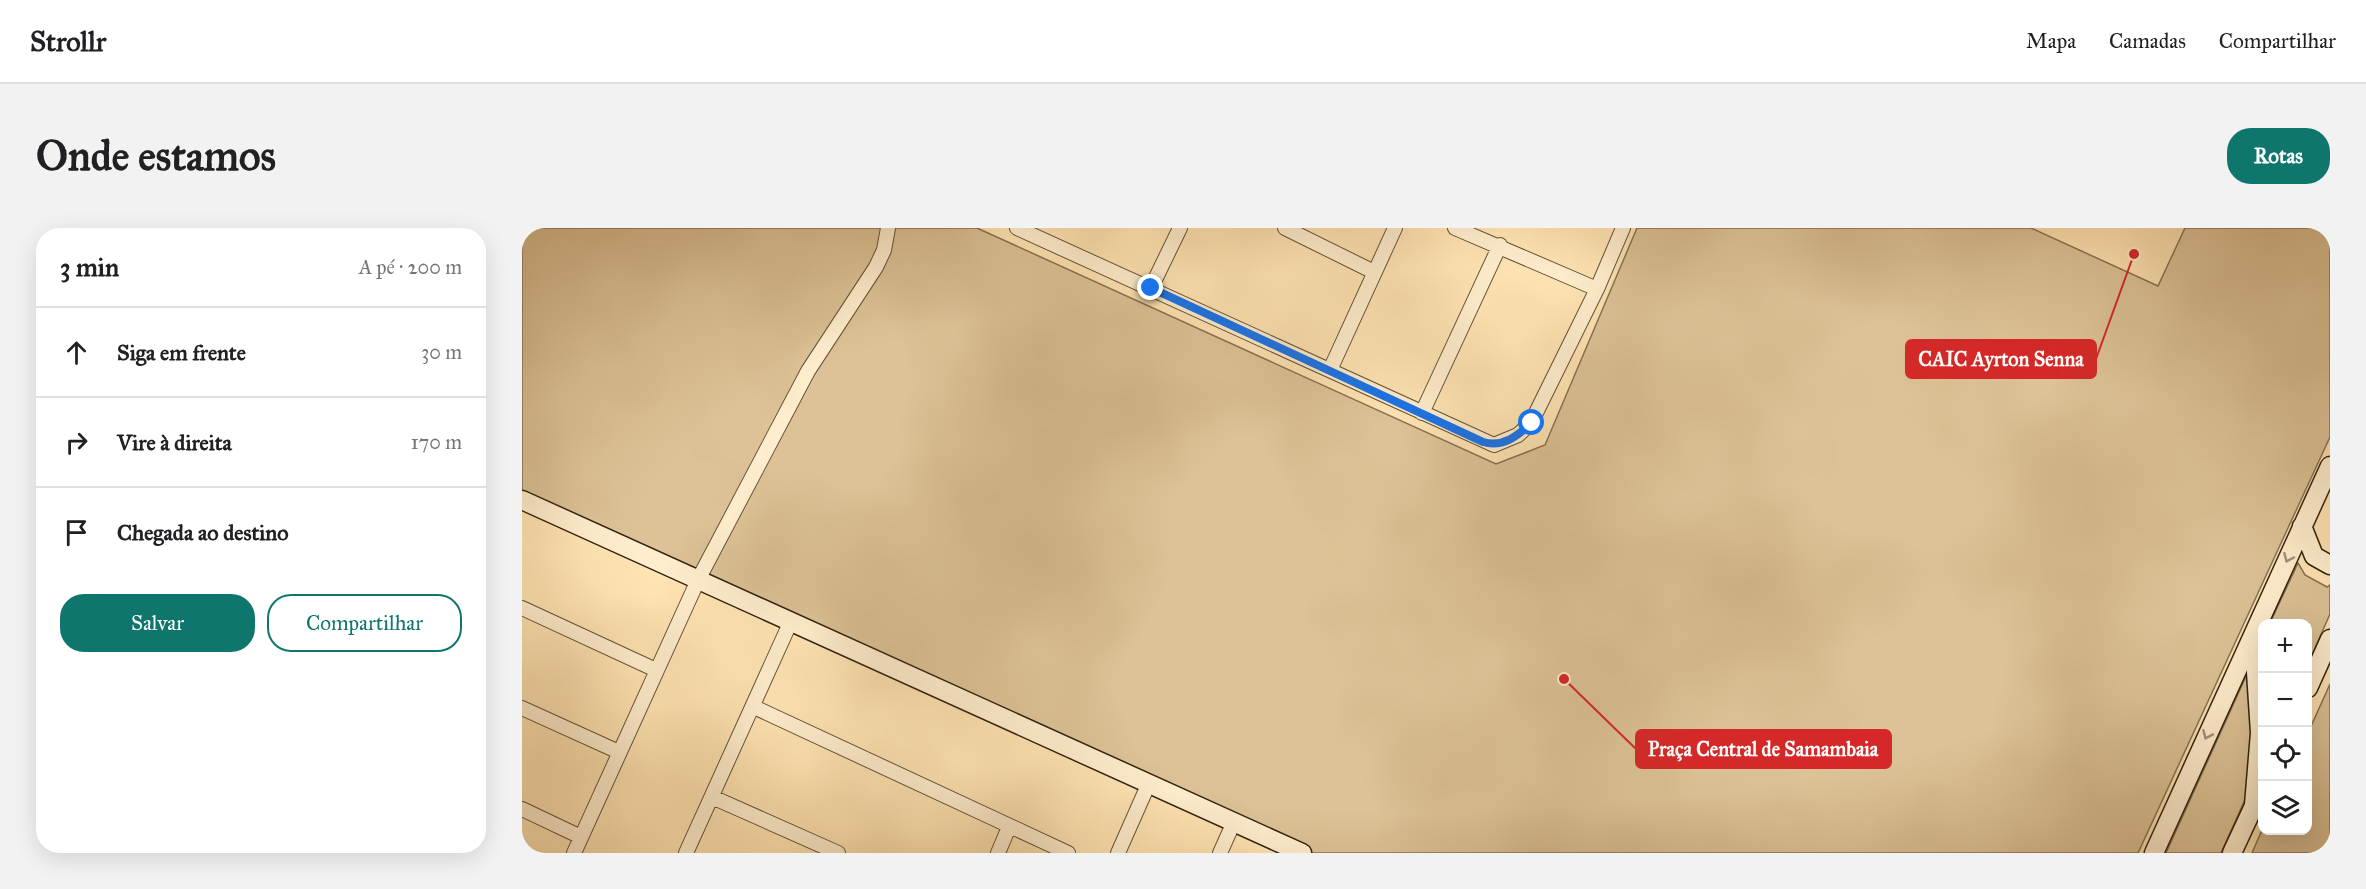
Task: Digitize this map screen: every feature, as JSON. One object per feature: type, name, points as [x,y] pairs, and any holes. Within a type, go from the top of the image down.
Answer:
[{"type":"street","points":[[574,853],[698,580],[808,371],[876,267],[884,250],[888,228]]},
{"type":"street","points":[[1017,228],[1494,445],[1518,435],[1532,423],[1597,289],[1623,228]]},
{"type":"street","points":[[1151,288],[1180,228]]},
{"type":"street","points":[[1285,228],[1305,232],[1374,272]]},
{"type":"street","points":[[1330,370],[1395,228]]},
{"type":"street","points":[[1455,228],[1597,289]]},
{"type":"street","points":[[1422,413],[1500,246]]},
{"type":"street","points":[[2260,619],[2330,466]]},
{"type":"street","points":[[522,500],[1149,783],[1233,824],[1302,853]]},
{"type":"street","points":[[2302,526],[2313,556],[2330,565]]},
{"type":"street","points":[[522,608],[656,670]]},
{"type":"street","points":[[686,853],[791,621]]},
{"type":"street","points":[[2154,853],[2258,623]]},
{"type":"street","points":[[2254,805],[2260,734],[2256,672],[2258,638]]},
{"type":"street","points":[[2312,677],[2330,639]]},
{"type":"street","points":[[754,707],[1068,853]]},
{"type":"street","points":[[522,708],[619,752]]},
{"type":"street","points":[[1118,853],[1149,783]]},
{"type":"street","points":[[2232,853],[2258,796]]},
{"type":"street","points":[[712,797],[838,853]]},
{"type":"street","points":[[522,809],[581,837]]},
{"type":"street","points":[[1220,853],[1233,824]]},
{"type":"street","points":[[998,853],[1009,827]]},
{"type":"shaded area","points":[[522,228],[977,228],[1496,464],[1545,445],[1637,228],[2031,228],[2158,286],[2185,228],[2330,228],[2330,437],[2138,853],[1296,853],[522,504]]},
{"type":"shaded area","points":[[2298,563],[2305,575],[2327,587],[2330,585],[2330,614],[2312,655],[2312,619],[2272,619]]},
{"type":"shaded area","points":[[2258,650],[2258,771],[2221,853],[2166,853]]},
{"type":"shaded area","points":[[2330,684],[2330,853],[2252,853],[2260,835],[2312,835],[2312,724]]},
{"type":"place","name":"CAIC Ayrton Senna","points":[[2134,254]]},
{"type":"place","name":"Praça Central de Samambaia","points":[[1564,679]]},
{"type":"route","points":[[1151,288],[1483,442],[1494,445],[1509,440],[1532,423]]}]
